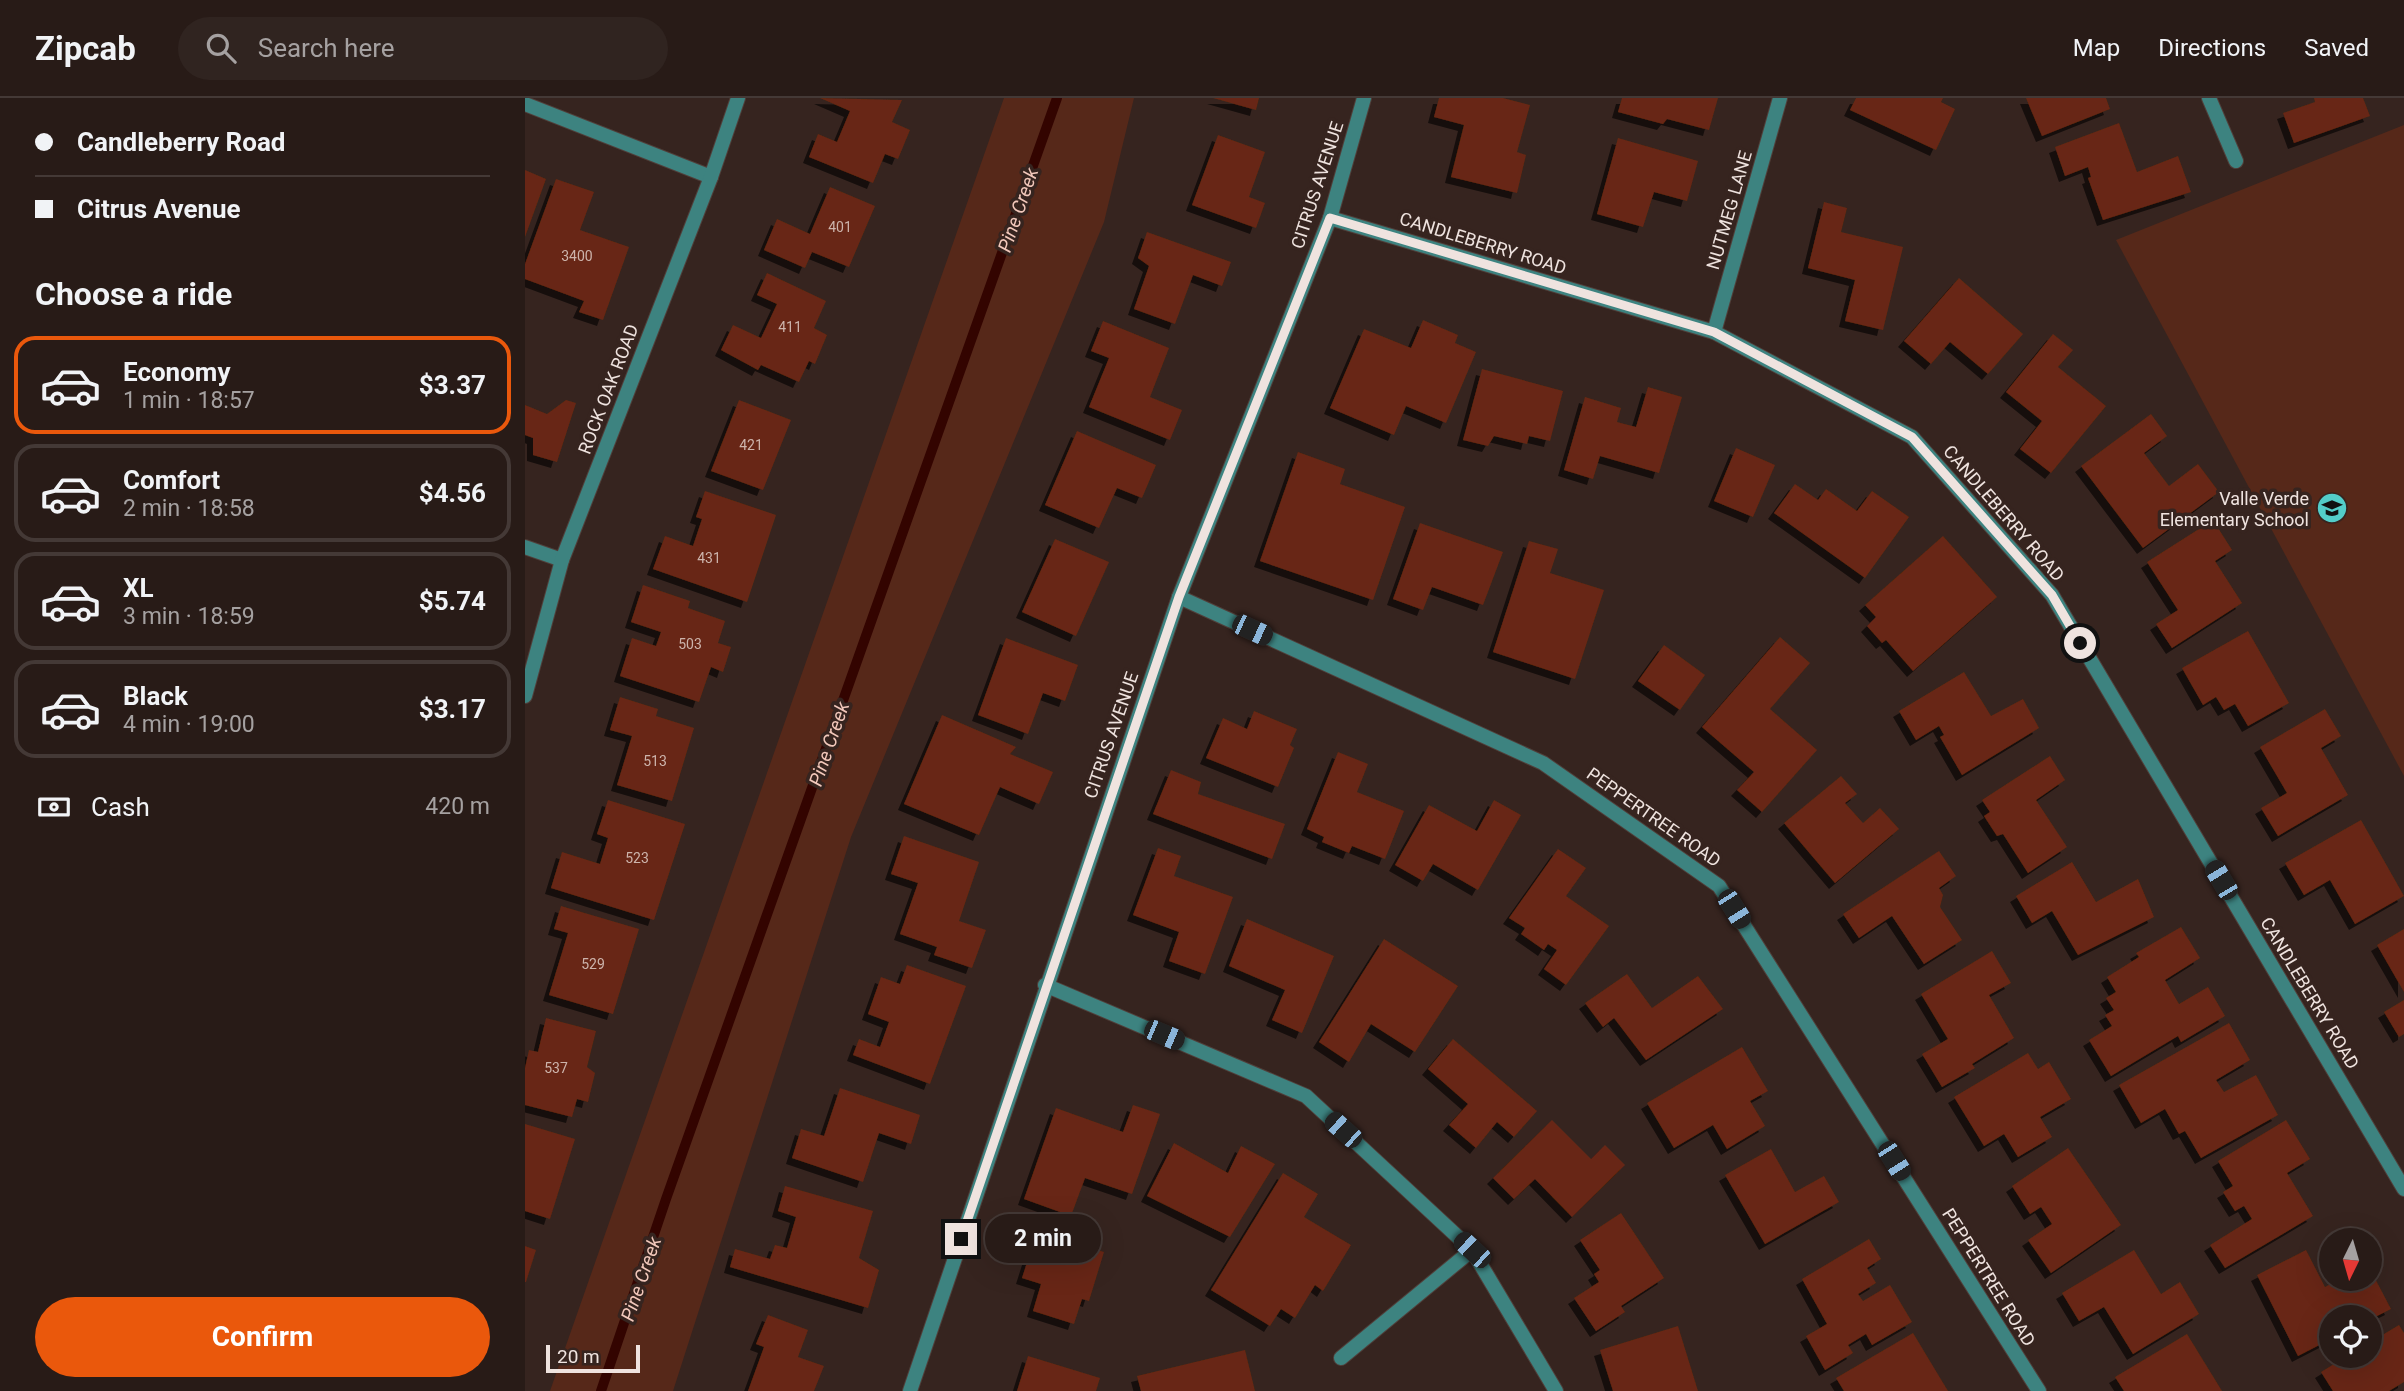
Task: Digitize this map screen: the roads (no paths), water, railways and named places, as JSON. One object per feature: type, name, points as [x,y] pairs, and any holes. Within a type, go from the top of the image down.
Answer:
[{"type":"street","name":"ROCK OAK ROAD","points":[[525,696],[562,561],[711,177],[738,98]]},
{"type":"street","name":"CITRUS AVENUE","points":[[910,1391],[1045,985],[1179,597],[1330,218],[1364,98]]},
{"type":"street","name":"NUTMEG LANE","points":[[1714,332],[1780,98]]},
{"type":"street","points":[[2209,98],[2236,161]]},
{"type":"street","points":[[525,104],[711,177]]},
{"type":"street","name":"CANDLEBERRY ROAD","points":[[1330,218],[1714,332],[1912,437],[2052,595],[2404,1189]]},
{"type":"street","points":[[525,547],[562,561]]},
{"type":"street","name":"PEPPERTREE ROAD","points":[[1179,597],[1543,763],[1719,886],[2039,1391]]},
{"type":"street","points":[[1045,985],[1306,1096],[1472,1250],[1556,1391]]},
{"type":"street","points":[[1341,1358],[1472,1250]]},
{"type":"waterway","name":"Pine Creek","points":[[601,1391],[666,1199],[1057,98]]},
{"type":"place","name":"Valle Verde Elementary School","points":[[2332,508]]}]
